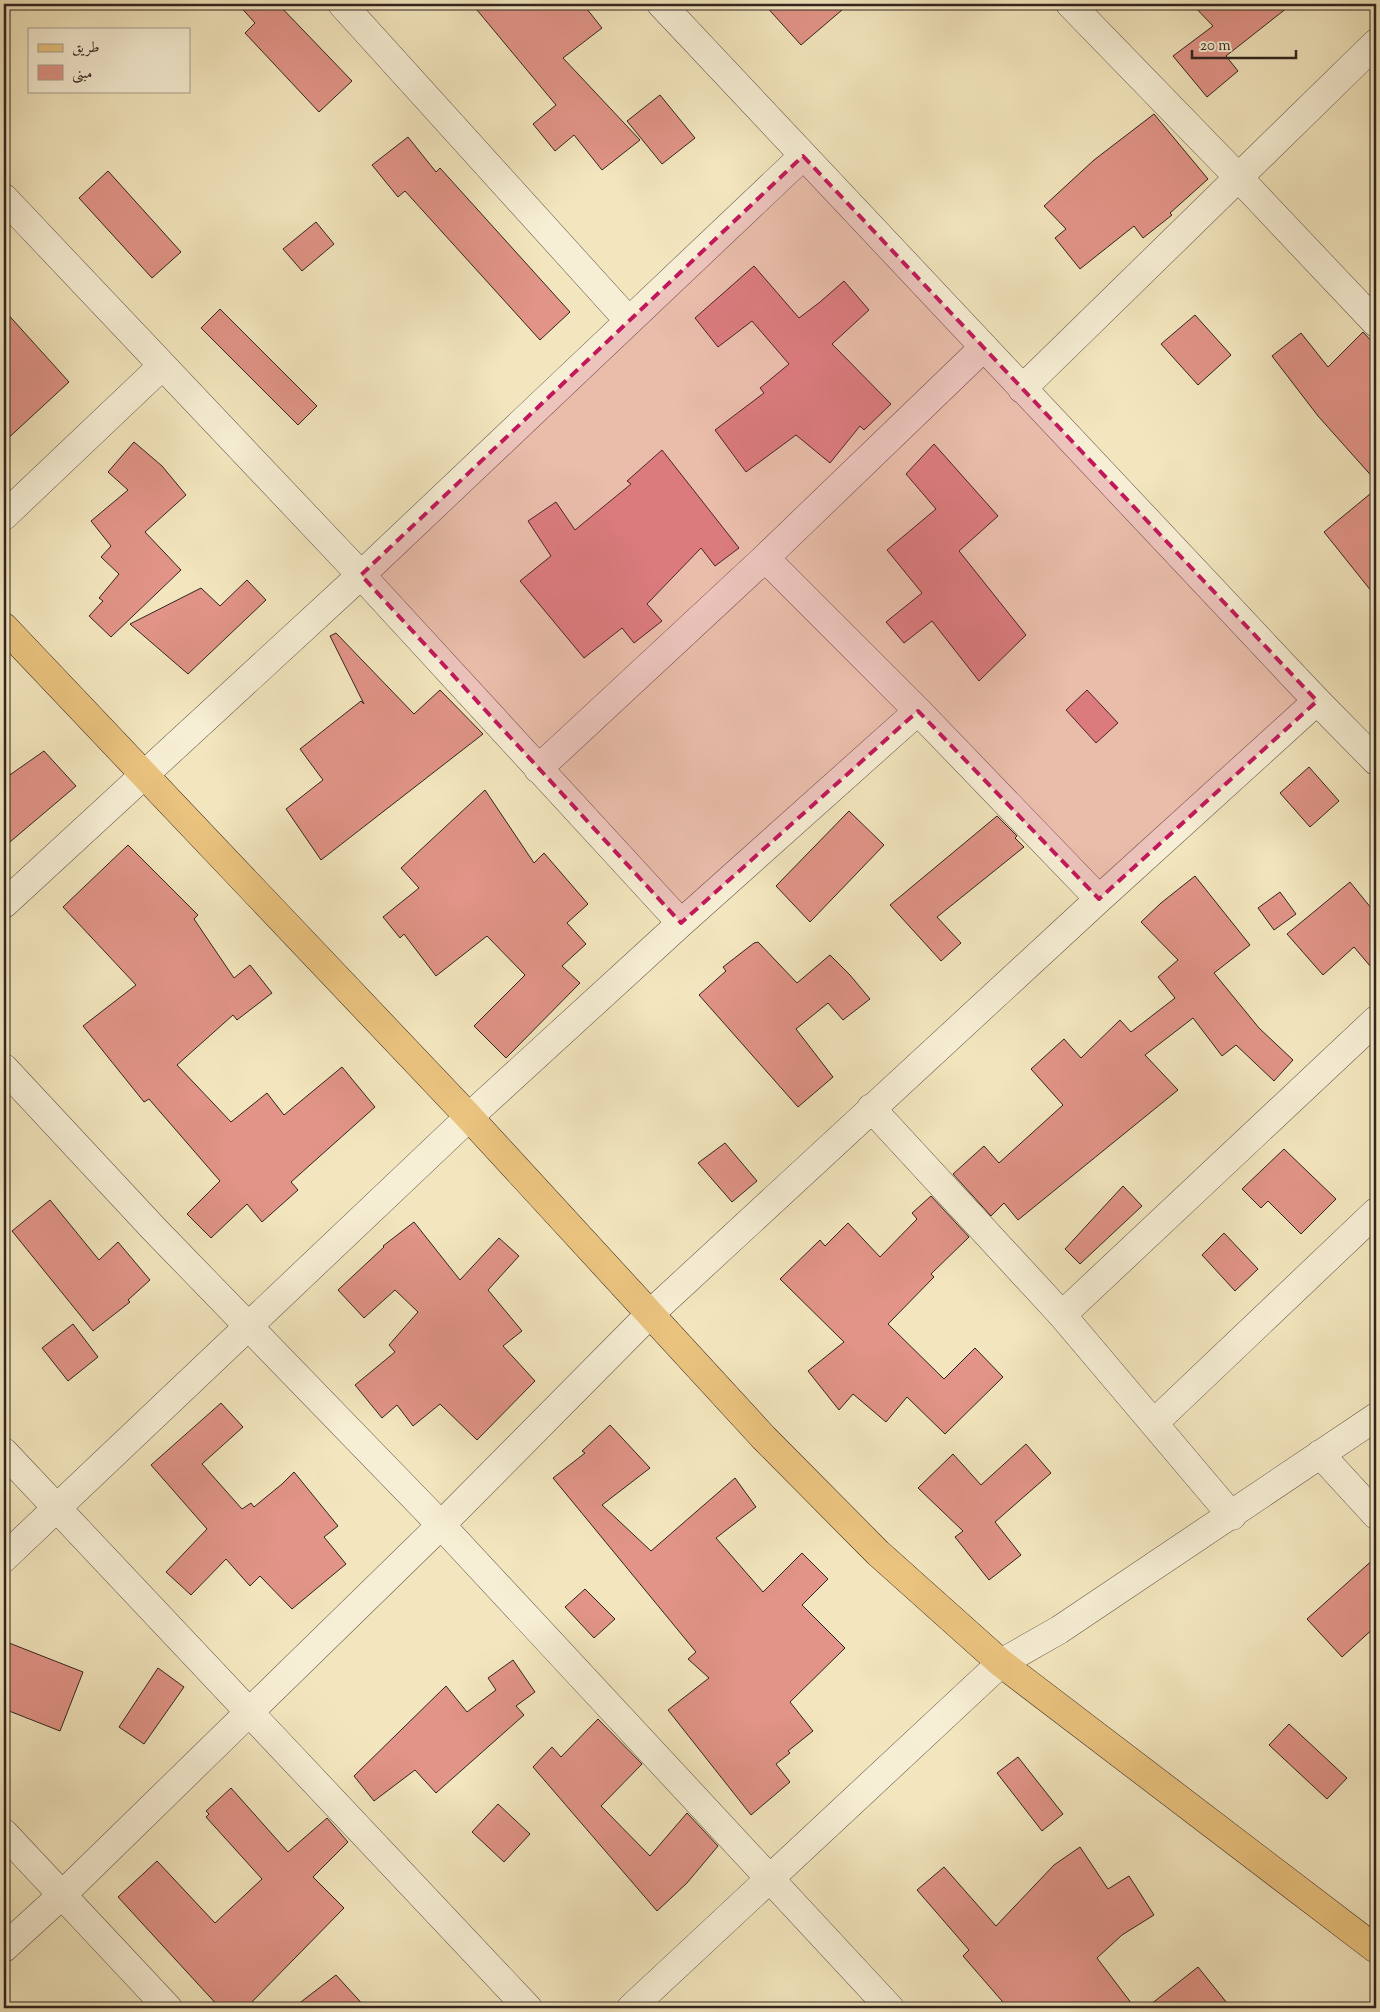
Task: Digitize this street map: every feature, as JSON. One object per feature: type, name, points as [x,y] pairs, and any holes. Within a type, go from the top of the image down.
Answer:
[{"type":"main road","points":[[4,627],[469,1117],[764,1438],[878,1553],[1000,1662],[1376,1949]]},
{"type":"street","points":[[342,4],[629,321]]},
{"type":"street","points":[[661,4],[1022,389],[1376,761]]},
{"type":"street","points":[[1070,4],[1376,323]]},
{"type":"street","points":[[1022,389],[1376,43]]},
{"type":"street","points":[[4,904],[361,575],[803,156]]},
{"type":"street","points":[[4,198],[361,575],[681,923]]},
{"type":"street","points":[[538,769],[765,558],[984,347]]},
{"type":"street","points":[[4,516],[162,366]]},
{"type":"street","points":[[765,558],[918,711],[1099,899]]},
{"type":"street","points":[[4,1948],[63,1894],[249,1714],[441,1525],[651,1313],[1099,899],[1317,701]]},
{"type":"street","points":[[4,1558],[469,1117],[681,923],[918,711]]},
{"type":"street","points":[[1062,1315],[1376,1020]]},
{"type":"street","points":[[4,1068],[154,1229],[441,1525],[768,1879],[890,2008]]},
{"type":"street","points":[[872,1108],[1062,1315],[1232,1516]]},
{"type":"street","points":[[1154,1423],[1376,1212]]},
{"type":"street","points":[[631,2008],[1000,1662],[1059,1630],[1170,1554],[1232,1516],[1376,1417]]},
{"type":"street","points":[[4,1452],[528,2008]]},
{"type":"street","points":[[1320,1454],[1376,1515]]},
{"type":"street","points":[[4,1833],[168,2008]]},
{"type":"highlighted area","points":[[803,156],[1317,701],[1099,899],[918,711],[681,923],[361,575]]},
{"type":"building","points":[[238,4],[278,4],[352,81],[319,112],[245,33],[255,23]]},
{"type":"building","points":[[472,4],[583,4],[602,28],[563,58],[640,140],[602,170],[574,135],[555,151],[533,124],[556,105]]},
{"type":"building","points":[[764,4],[849,4],[801,45]]},
{"type":"building","points":[[1192,4],[1292,4],[1226,56],[1238,71],[1207,97],[1173,56],[1213,26]]},
{"type":"building","points":[[660,95],[695,138],[662,164],[627,121]]},
{"type":"building","points":[[1154,114],[1208,179],[1170,213],[1172,215],[1143,238],[1134,226],[1080,269],[1055,238],[1066,229],[1044,206],[1094,160]]},
{"type":"building","points":[[408,137],[436,172],[440,168],[570,312],[540,340],[405,191],[398,197],[372,165]]},
{"type":"building","points":[[108,171],[181,252],[152,278],[79,198]]},
{"type":"building","points":[[316,222],[334,244],[302,271],[283,249]]},
{"type":"building","points":[[754,266],[799,318],[844,281],[869,310],[832,344],[891,404],[864,430],[860,426],[830,463],[796,435],[746,472],[715,430],[764,393],[760,388],[789,364],[752,321],[718,347],[695,318]]},
{"type":"building","points":[[220,309],[317,406],[298,425],[201,328]]},
{"type":"building","points":[[4,310],[69,382],[4,442]]},
{"type":"building","points":[[1195,315],[1231,355],[1198,385],[1161,344]]},
{"type":"building","points":[[1363,332],[1376,346],[1376,481],[1318,416],[1272,356],[1301,333],[1328,367]]},
{"type":"building","points":[[134,442],[162,466],[186,495],[145,532],[181,570],[111,637],[89,616],[103,601],[99,598],[119,574],[101,557],[111,546],[91,521],[128,490],[108,472]]},
{"type":"building","points":[[934,444],[998,516],[959,551],[1026,635],[979,681],[932,621],[904,643],[886,622],[922,593],[887,550],[936,509],[906,474]]},
{"type":"building","points":[[662,450],[739,548],[715,566],[701,548],[647,604],[662,621],[634,643],[622,628],[584,658],[520,581],[551,556],[528,521],[556,502],[575,530],[631,484],[627,481]]},
{"type":"building","points":[[1376,489],[1376,597],[1324,532]]},
{"type":"building","points":[[247,580],[266,600],[188,674],[130,624],[201,588],[220,606]]},
{"type":"building","points":[[336,633],[414,714],[440,690],[483,734],[321,860],[286,809],[323,780],[300,749],[361,701],[364,704],[330,636]]},
{"type":"building","points":[[1087,690],[1118,723],[1096,743],[1066,710]]},
{"type":"building","points":[[44,751],[76,786],[4,847],[4,779]]},
{"type":"building","points":[[1309,767],[1339,801],[1310,827],[1280,793]]},
{"type":"building","points":[[485,790],[534,863],[544,853],[588,904],[567,923],[586,944],[562,966],[580,983],[506,1058],[474,1026],[525,975],[487,936],[436,976],[404,934],[400,938],[383,917],[419,888],[401,868]]},
{"type":"building","points":[[849,811],[884,845],[810,922],[776,886]]},
{"type":"building","points":[[997,816],[1017,836],[1015,838],[1024,847],[937,917],[961,943],[941,961],[890,905]]},
{"type":"building","points":[[128,845],[198,915],[194,919],[234,978],[250,965],[272,993],[237,1020],[233,1015],[177,1065],[231,1122],[267,1093],[284,1115],[342,1067],[375,1107],[291,1182],[298,1190],[262,1222],[247,1204],[211,1238],[187,1214],[220,1181],[149,1099],[144,1102],[83,1026],[136,985],[63,907]]},
{"type":"building","points":[[1195,876],[1250,945],[1214,973],[1259,1028],[1293,1060],[1274,1081],[1236,1045],[1222,1056],[1193,1018],[1145,1055],[1178,1090],[1018,1220],[1004,1203],[991,1216],[953,1174],[984,1146],[999,1163],[1063,1105],[1031,1069],[1064,1039],[1081,1058],[1120,1020],[1131,1032],[1175,998],[1158,977],[1178,960],[1141,922]]},
{"type":"building","points":[[1350,882],[1376,914],[1376,973],[1354,947],[1323,975],[1287,934]]},
{"type":"building","points":[[1280,892],[1296,914],[1274,930],[1258,908]]},
{"type":"building","points":[[758,942],[797,983],[830,955],[870,999],[843,1020],[828,1003],[796,1029],[833,1077],[798,1107],[699,995],[726,971],[723,967],[754,943]]},
{"type":"building","points":[[725,1143],[757,1181],[732,1202],[698,1163]]},
{"type":"building","points":[[1284,1149],[1336,1199],[1301,1234],[1268,1201],[1261,1208],[1242,1189]]},
{"type":"building","points":[[1123,1186],[1142,1206],[1080,1264],[1065,1249]]},
{"type":"building","points":[[931,1196],[969,1237],[931,1274],[934,1277],[888,1324],[944,1379],[975,1348],[1003,1377],[945,1434],[907,1397],[886,1422],[853,1394],[839,1410],[808,1371],[844,1342],[780,1279],[820,1240],[825,1246],[848,1223],[880,1257],[917,1219],[912,1213]]},
{"type":"building","points":[[50,1200],[99,1260],[118,1242],[150,1280],[128,1300],[130,1302],[93,1331],[12,1231]]},
{"type":"building","points":[[414,1222],[460,1280],[499,1238],[519,1256],[488,1290],[522,1331],[503,1346],[535,1381],[477,1440],[440,1404],[413,1426],[397,1405],[382,1418],[355,1385],[395,1352],[389,1345],[418,1312],[395,1290],[364,1318],[338,1290],[383,1246]]},
{"type":"building","points":[[1224,1233],[1258,1269],[1235,1291],[1202,1255]]},
{"type":"building","points":[[73,1324],[98,1357],[68,1381],[42,1348]]},
{"type":"building","points":[[221,1403],[243,1427],[202,1464],[242,1509],[251,1503],[254,1507],[294,1472],[338,1526],[324,1537],[346,1564],[292,1609],[260,1576],[250,1586],[226,1559],[191,1595],[166,1572],[207,1529],[151,1465]]},
{"type":"building","points":[[610,1425],[650,1468],[602,1505],[651,1551],[735,1478],[756,1507],[716,1538],[763,1592],[802,1553],[828,1579],[802,1605],[845,1648],[790,1702],[813,1731],[788,1751],[790,1753],[776,1764],[790,1782],[751,1815],[668,1710],[709,1678],[688,1659],[696,1652],[553,1478],[585,1453],[582,1451]]},
{"type":"building","points":[[1026,1444],[1051,1473],[995,1522],[1021,1555],[989,1580],[955,1537],[963,1531],[918,1488],[953,1454],[981,1485]]},
{"type":"building","points":[[1376,1557],[1376,1626],[1342,1657],[1307,1619]]},
{"type":"building","points":[[585,1589],[615,1619],[594,1638],[565,1607]]},
{"type":"building","points":[[4,1641],[83,1672],[60,1731],[4,1709]]},
{"type":"building","points":[[513,1660],[535,1692],[516,1706],[524,1715],[436,1793],[415,1770],[374,1801],[354,1776],[446,1686],[467,1712],[496,1690],[488,1678]]},
{"type":"building","points":[[158,1668],[184,1687],[144,1744],[119,1727]]},
{"type":"building","points":[[598,1719],[642,1764],[601,1806],[650,1856],[687,1813],[718,1846],[687,1883],[657,1911],[533,1767],[552,1747],[561,1757]]},
{"type":"building","points":[[1289,1724],[1347,1778],[1327,1799],[1269,1745]]},
{"type":"building","points":[[1018,1757],[1063,1814],[1042,1831],[997,1773]]},
{"type":"building","points":[[231,1788],[288,1852],[327,1818],[348,1842],[313,1877],[344,1908],[246,2008],[220,2008],[118,1897],[157,1861],[215,1923],[262,1879],[206,1817],[209,1814],[206,1811]]},
{"type":"building","points":[[498,1804],[530,1834],[504,1862],[472,1832]]},
{"type":"building","points":[[1080,1847],[1108,1889],[1129,1876],[1154,1915],[1122,1935],[1097,1958],[1135,2008],[1008,2008],[963,1956],[969,1950],[917,1890],[944,1867],[996,1926],[1054,1865]]},
{"type":"building","points":[[1198,1967],[1231,2008],[1146,2008]]},
{"type":"building","points":[[336,1975],[366,2008],[293,2008]]}]
